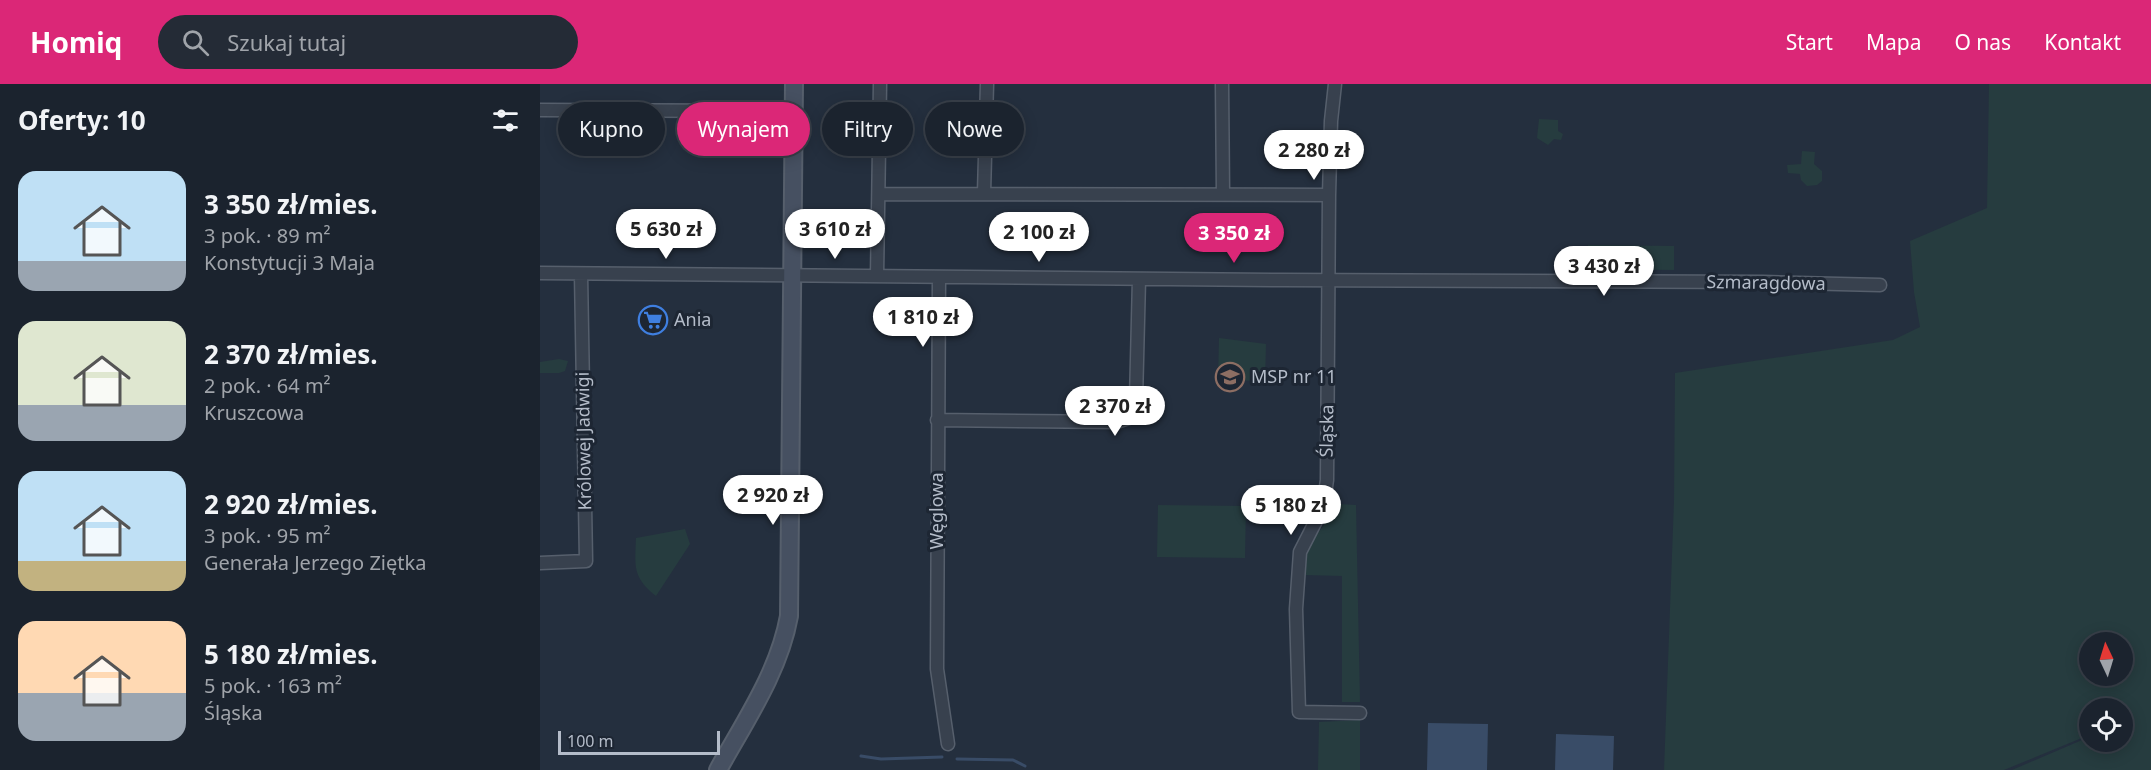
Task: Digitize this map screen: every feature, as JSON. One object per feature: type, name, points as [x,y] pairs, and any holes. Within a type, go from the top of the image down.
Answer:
[{"type":"street","points":[[794,84],[794,102]]},
{"type":"street","points":[[877,276],[880,84]]},
{"type":"street","points":[[984,193],[987,84]]},
{"type":"street","points":[[1222,84],[1223,194]]},
{"type":"street","name":"Śląska","points":[[1335,84],[1331,121],[1329,195],[1327,480],[1323,507],[1300,552],[1296,609],[1299,712],[1360,713]]},
{"type":"street","points":[[540,110],[677,111]]},
{"type":"street","points":[[718,770],[776,662],[785,639],[789,616],[794,156]]},
{"type":"street","points":[[879,194],[1329,195]]},
{"type":"street","name":"Szmaragdowa","points":[[540,273],[1762,282],[1880,285]]},
{"type":"street","name":"Królowej Jadwigi","points":[[540,563],[586,561],[581,274]]},
{"type":"street","name":"Węglowa","points":[[939,277],[937,669],[948,744]]},
{"type":"street","points":[[937,420],[1117,422],[1129,418],[1136,400],[1139,279]]},
{"type":"green space","points":[[1989,84],[2151,84],[2151,770],[2012,770],[2079,741],[2079,752],[2133,752],[2133,698],[2079,698],[2079,739],[2004,770],[1664,770],[1674,501],[1675,373],[1893,340],[1920,327],[1914,292],[1910,241],[1987,208]]},
{"type":"green space","points":[[1539,119],[1558,120],[1558,131],[1563,134],[1561,140],[1554,139],[1548,145],[1537,138]]},
{"type":"green space","points":[[1802,151],[1815,152],[1814,164],[1822,171],[1822,181],[1817,185],[1807,186],[1801,180],[1800,174],[1788,173],[1787,165],[1801,164]]},
{"type":"green space","points":[[1588,245],[1674,246],[1674,270],[1587,269]]},
{"type":"green space","points":[[1219,338],[1266,344],[1265,381],[1218,380]]},
{"type":"green space","points":[[559,359],[568,361],[565,371],[540,373],[540,362]]},
{"type":"green space","points":[[1339,504],[1356,505],[1360,702],[1342,702],[1342,576],[1304,575],[1308,547]]},
{"type":"green space","points":[[1158,505],[1246,506],[1245,558],[1157,557]]},
{"type":"green space","points":[[685,529],[690,544],[656,596],[639,577],[635,556],[636,538]]},
{"type":"green space","points":[[1360,720],[1360,770],[1318,770],[1319,722]]},
{"type":"water","points":[[1428,723],[1488,724],[1487,770],[1427,770]]},
{"type":"water","points":[[1556,734],[1614,736],[1613,770],[1555,770]]},
{"type":"waterway","points":[[861,756],[881,759],[942,757]]},
{"type":"waterway","points":[[957,759],[1013,760],[1025,766]]},
{"type":"place","name":"Ania","points":[[653,320]]},
{"type":"place","name":"MSP nr 11","points":[[1230,377]]}]
